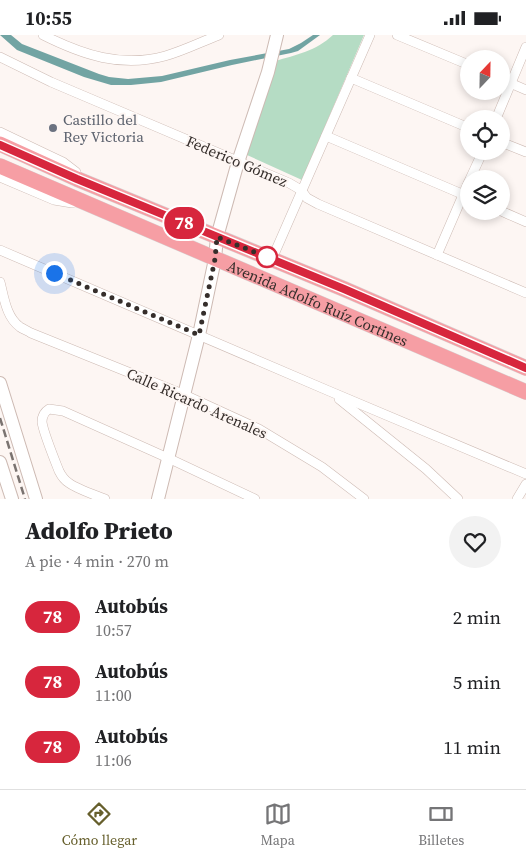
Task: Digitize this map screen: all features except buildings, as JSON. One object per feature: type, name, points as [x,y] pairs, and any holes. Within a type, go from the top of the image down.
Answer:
[{"type":"main road","name":"Avenida Adolfo Ruíz Cortines","points":[[0,145],[526,368]]},
{"type":"main road","name":"Avenida Adolfo Ruíz Cortines","points":[[0,166],[526,392]]},
{"type":"street","points":[[43,35],[85,54],[110,60],[128,61],[166,56],[219,35]]},
{"type":"street","points":[[158,499],[199,335],[215,259],[217,237],[238,162],[268,72],[277,35]]},
{"type":"street","points":[[272,259],[370,35]]},
{"type":"street","points":[[397,35],[460,61]]},
{"type":"street","points":[[500,110],[526,47]]},
{"type":"street","name":"Federico Gómez","points":[[0,57],[51,82],[288,183],[301,190],[307,198],[318,204],[526,293]]},
{"type":"street","points":[[351,78],[460,124]]},
{"type":"street","points":[[511,83],[526,90]]},
{"type":"street","points":[[0,132],[63,162],[76,172],[77,179]]},
{"type":"street","points":[[326,136],[460,193]]},
{"type":"street","points":[[510,145],[526,152]]},
{"type":"street","points":[[0,177],[54,199],[91,206]]},
{"type":"street","points":[[436,255],[460,208]]},
{"type":"street","points":[[510,215],[526,222]]},
{"type":"street","points":[[0,250],[526,474]]},
{"type":"street","name":"Calle Ricardo Arenales","points":[[0,282],[8,310],[12,319],[19,327],[185,395],[259,429],[322,467],[364,499]]},
{"type":"street","points":[[0,383],[36,499]]},
{"type":"street","points":[[329,391],[426,469],[458,499]]},
{"type":"street","points":[[105,499],[69,483],[63,478],[44,430],[42,422],[45,411],[49,409],[63,411],[255,499]]},
{"type":"street","points":[[0,462],[12,499]]},
{"type":"street","points":[[517,499],[526,484]]},
{"type":"green space","points":[[333,35],[364,35],[302,180],[247,155],[275,61],[313,49]]},
{"type":"water","points":[[0,35],[11,35],[22,44],[99,74],[128,79],[162,76],[230,60],[289,49],[313,35],[320,35],[298,51],[291,53],[161,82],[111,85],[84,77],[17,50]]},
{"type":"railway","points":[[0,418],[25,499]]},
{"type":"bus line","name":"78","points":[[0,145],[77,179],[344,289],[526,368]]},
{"type":"place","name":"Castillo del Rey Victoria","points":[[53,128]]},
{"type":"route","points":[[54,273],[199,335],[215,259],[217,237],[272,259],[267,257]]}]
